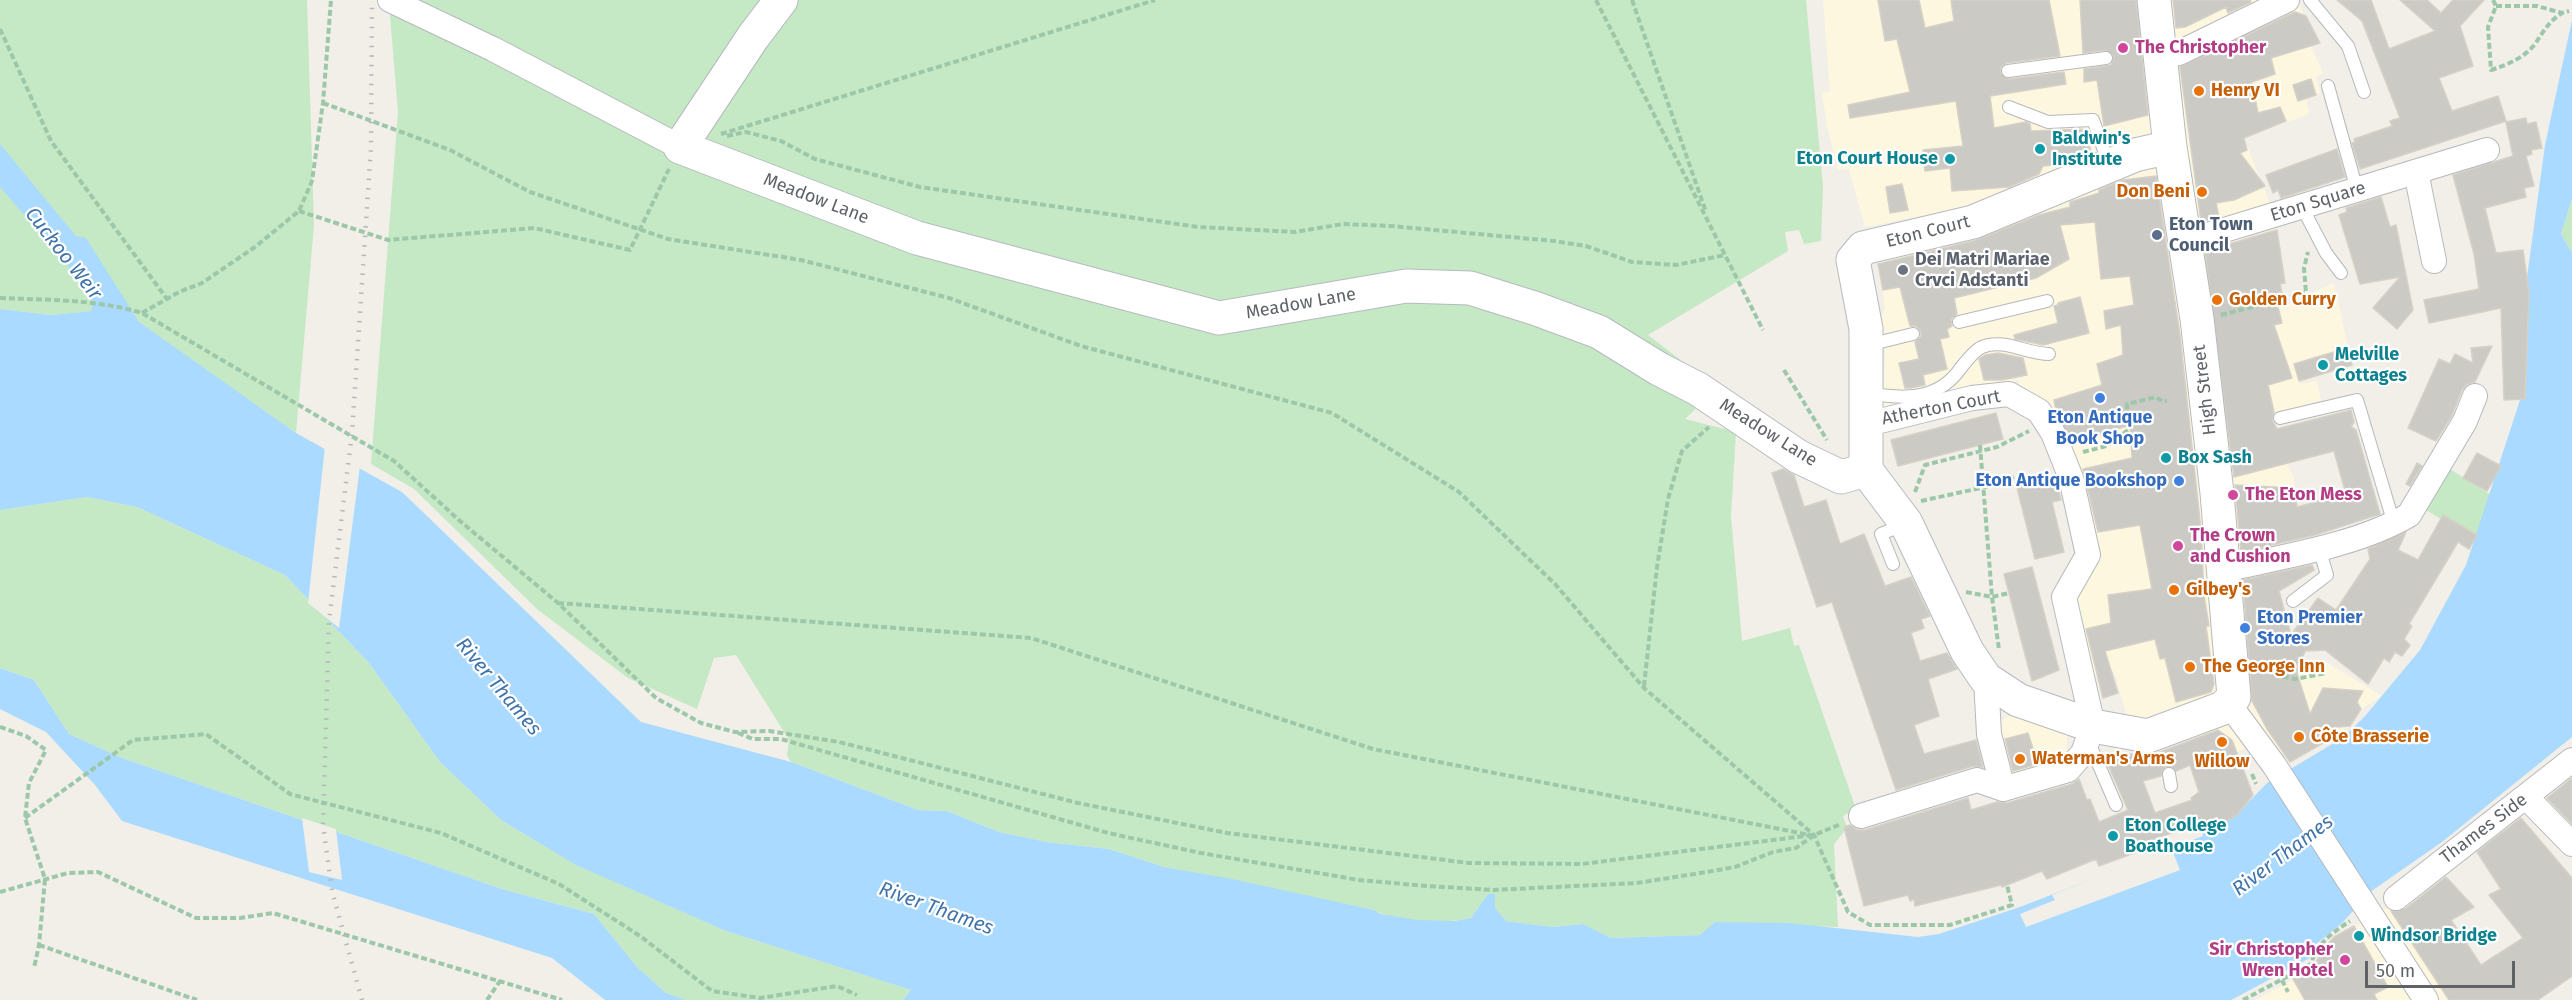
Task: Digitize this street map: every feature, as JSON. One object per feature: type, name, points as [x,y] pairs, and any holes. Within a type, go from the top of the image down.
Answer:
[{"type":"street","name":"Meadow Lane","points":[[390,0],[493,49],[680,147],[917,238],[1219,318],[1406,286],[1470,288],[1599,332],[1659,369],[1698,388],[1799,457],[1841,477],[1859,473]]},
{"type":"street","points":[[680,147],[753,37],[781,0]]},
{"type":"street","name":"High Street","points":[[2154,0],[2153,49],[2197,319],[2224,570],[2234,687],[2234,697],[2229,704]]},
{"type":"street","points":[[2153,49],[2179,53],[2287,0]]},
{"type":"street","name":"Eton Court","points":[[1859,473],[1867,407],[1867,345],[1853,260],[1863,248],[1973,222],[2135,155],[2170,147]]},
{"type":"street","name":"Eton Square","points":[[2185,242],[2487,150]]},
{"type":"street","points":[[2416,172],[2434,261]]},
{"type":"street","name":"Atherton Court","points":[[1867,407],[1880,421],[1972,398],[2009,394],[2039,411],[2063,457],[2071,478],[2088,555],[2064,597],[2090,732]]},
{"type":"street","points":[[2224,570],[2319,548],[2394,524],[2409,515],[2471,425],[2475,396]]},
{"type":"street","points":[[1859,473],[1904,511],[1967,651],[1983,675],[2018,700],[2090,732],[2161,739],[2229,704],[2274,765],[2358,912],[2426,1000]]},
{"type":"street","points":[[1983,675],[1989,734],[2002,789]]},
{"type":"street","points":[[1862,816],[1977,780],[2002,789],[2068,770],[2083,753],[2090,732]]},
{"type":"street","name":"Thames Side","points":[[2396,898],[2476,834],[2527,798],[2572,760]]},
{"type":"street","points":[[2527,798],[2572,844]]},
{"type":"lane","points":[[2310,0],[2348,46],[2364,92]]},
{"type":"lane","points":[[2008,71],[2106,58]]},
{"type":"lane","points":[[2328,86],[2357,190]]},
{"type":"lane","points":[[2009,107],[2049,122],[2092,120],[2109,165]]},
{"type":"lane","points":[[2302,207],[2341,273]]},
{"type":"lane","points":[[1959,322],[2048,301]]},
{"type":"lane","points":[[1867,345],[1912,334]]},
{"type":"lane","points":[[1867,407],[1925,394],[1947,384],[1981,347],[2002,343],[2034,354],[2049,354]]},
{"type":"lane","points":[[2280,418],[2357,400],[2394,524]]},
{"type":"lane","points":[[1893,564],[1881,534],[1904,511]]},
{"type":"lane","points":[[2293,601],[2327,575],[2319,548]]},
{"type":"lane","points":[[2090,732],[2116,805]]},
{"type":"path","points":[[142,313],[202,283],[255,247],[299,212],[312,181],[323,103],[331,0]]},
{"type":"path","points":[[299,212],[388,240],[534,228],[630,250],[680,147],[1155,0]]},
{"type":"path","points":[[1596,0],[1763,330]]},
{"type":"path","points":[[1632,0],[1711,225]]},
{"type":"path","points":[[2493,0],[2496,6],[2488,27],[2491,70],[2511,64],[2534,45],[2548,21],[2569,11]]},
{"type":"path","points":[[2496,6],[2536,6],[2562,13]]},
{"type":"path","points":[[0,29],[51,141],[167,299]]},
{"type":"path","points":[[323,103],[450,150],[530,192],[668,239],[801,260],[949,298],[1081,346],[1332,413],[1459,492],[1555,584],[1644,687],[1814,835],[1848,912],[1870,925],[1950,925],[2012,905],[2007,885]]},
{"type":"path","points":[[680,147],[746,132],[781,141],[815,159],[920,187],[1198,227],[1295,232],[1343,224],[1391,226],[1554,241],[1586,246],[1632,262],[1676,265],[1725,255]]},
{"type":"path","points":[[2197,319],[2306,293],[2304,268],[2314,230]]},
{"type":"path","points":[[0,297],[122,307],[142,313],[394,461],[460,521],[558,603],[656,698],[701,723],[753,739],[781,740],[1108,833],[1201,853],[1359,880],[1494,890],[1637,883],[1735,867],[1773,852],[1796,848],[1814,835],[1862,816]]},
{"type":"path","points":[[1784,370],[1797,394],[1859,473]]},
{"type":"path","points":[[2063,457],[2107,446],[2128,430],[2127,404],[2156,397],[2167,400]]},
{"type":"path","points":[[1644,687],[1668,499],[1682,451],[1710,427],[1737,414]]},
{"type":"path","points":[[1904,511],[1925,465],[1997,447],[2045,421]]},
{"type":"path","points":[[1980,445],[1992,597],[2000,657],[1983,675]]},
{"type":"path","points":[[1904,511],[2014,477]]},
{"type":"path","points":[[1936,586],[1992,597],[2009,593]]},
{"type":"path","points":[[558,603],[1031,638],[1373,749],[1814,835]]},
{"type":"path","points":[[2274,675],[2295,678],[2327,673]]},
{"type":"path","points":[[0,727],[26,736],[46,750],[29,783],[25,818],[45,879],[39,945],[34,968]]},
{"type":"path","points":[[735,732],[769,731],[839,742],[1078,803],[1227,833],[1469,863],[1582,864],[1814,835]]},
{"type":"path","points":[[25,818],[69,784],[133,740],[206,734],[290,794],[441,833],[559,884],[640,936],[712,991],[760,998],[837,986],[857,995]]},
{"type":"path","points":[[2240,760],[2250,757]]},
{"type":"path","points":[[0,892],[68,873],[98,872],[196,918],[240,918],[273,913],[562,1000]]},
{"type":"path","points":[[2243,1000],[2312,964],[2316,950],[2334,931],[2358,912]]},
{"type":"path","points":[[39,945],[197,1000]]},
{"type":"path","points":[[2282,980],[2288,992]]},
{"type":"path","points":[[487,1000],[500,981]]},
{"type":"shaded area","points":[[1823,0],[2291,0],[2301,8],[2311,46],[2323,73],[2316,77],[2320,93],[2306,98],[2309,112],[2307,115],[2244,138],[2273,211],[2243,236],[2259,314],[2282,307],[2333,283],[2338,300],[2348,349],[2295,365],[2300,384],[2317,381],[2321,400],[2267,416],[2294,479],[2297,508],[2274,530],[2277,549],[2274,571],[2268,572],[2297,657],[2314,664],[2326,662],[2382,696],[2361,709],[2350,726],[2290,762],[2266,735],[2236,753],[2195,766],[2184,736],[2128,721],[2114,671],[2094,676],[2070,603],[2083,591],[2089,539],[2076,473],[2049,401],[2042,402],[2034,393],[2021,389],[2018,380],[1882,416],[1885,353],[1876,319],[1882,317],[1885,309],[1879,262],[1986,234],[1983,204],[1865,227],[1849,169],[1838,170],[1827,125],[1822,93],[1830,91]]},
{"type":"shaded area","points":[[2010,716],[2067,733],[2067,753],[2035,768],[2013,775],[2009,773],[1994,724]]},
{"type":"shaded area","points":[[2420,889],[2494,1000],[2255,1000],[2311,970],[2331,940]]},
{"type":"green space","points":[[0,0],[307,0],[314,225],[296,433],[127,315],[105,310],[51,315],[0,309]]},
{"type":"green space","points":[[396,0],[1806,0],[1823,187],[1821,241],[1804,244],[1799,230],[1785,232],[1788,251],[1648,335],[1717,388],[1685,419],[1736,432],[1731,516],[1742,641],[1790,628],[1794,646],[1799,645],[1856,809],[1843,816],[1847,828],[1834,844],[1838,927],[1715,922],[1700,935],[1611,938],[1583,924],[1552,927],[1506,921],[1495,908],[1494,894],[1488,894],[1471,918],[1422,922],[1396,918],[1374,910],[1164,867],[1109,849],[1047,842],[999,832],[947,811],[918,810],[791,762],[787,755],[789,740],[736,655],[714,658],[697,709],[628,678],[537,609],[414,489],[371,464],[398,112],[390,16]]},
{"type":"green space","points":[[2572,199],[2572,253],[2561,234]]},
{"type":"green space","points":[[2445,466],[2491,495],[2475,540],[2423,508]]},
{"type":"green space","points":[[87,497],[137,507],[285,575],[369,663],[440,762],[501,820],[577,865],[726,931],[911,990],[903,1000],[686,1000],[666,993],[637,967],[594,914],[502,889],[122,758],[69,734],[34,680],[0,668],[0,510]]},
{"type":"water","points":[[2572,20],[2572,199],[2561,234],[2572,253],[2572,737],[2442,842],[2373,890],[2341,924],[2310,949],[2310,958],[2231,1000],[903,1000],[911,990],[726,931],[576,865],[501,820],[440,762],[369,663],[285,575],[137,507],[87,497],[0,510],[0,309],[51,315],[92,311],[90,291],[0,187],[0,144],[76,236],[86,238],[139,322],[296,433],[402,492],[641,722],[791,762],[918,810],[947,811],[999,832],[1047,842],[1109,849],[1164,867],[1232,879],[1374,910],[1381,914],[1417,920],[1454,921],[1471,918],[1488,894],[1495,894],[1495,908],[1506,921],[1552,927],[1583,924],[1611,938],[1700,935],[1715,922],[1790,923],[1918,937],[1939,934],[2020,907],[2203,836],[2202,833],[2236,815],[2267,783],[2344,737],[2366,715],[2420,650],[2466,565],[2522,394],[2524,299],[2545,145]]},
{"type":"water","points":[[0,668],[34,680],[69,734],[122,758],[502,889],[594,914],[637,967],[666,993],[686,1000],[605,1000],[552,958],[122,821],[95,785],[46,732],[0,709]]},
{"type":"pier","points":[[325,446],[360,466],[339,628],[308,603]]},
{"type":"pier","points":[[302,818],[336,829],[342,880],[309,872]]},
{"type":"pier","points":[[2171,847],[2180,870],[2026,927],[2020,914],[2055,900],[2052,895]]},
{"type":"building","points":[[1878,0],[1919,0],[1925,28],[1954,21],[1951,0],[2049,0],[2060,56],[2006,63],[2001,67],[2000,73],[2009,79],[2064,72],[2066,84],[1990,96],[1994,128],[2026,122],[2030,124],[2031,131],[2087,129],[2091,153],[2063,164],[2043,166],[2039,174],[2009,187],[1952,191],[1950,168],[1925,171],[1923,150],[1963,146],[1956,101],[1850,118],[1848,105],[1910,92],[1897,39],[1885,41]]},
{"type":"building","points":[[2080,0],[2136,0],[2148,115],[2104,126],[2097,80],[2084,82],[2084,69],[2111,65],[2114,56],[2106,50],[2083,53]]},
{"type":"building","points":[[2173,0],[2250,0],[2251,2],[2228,13],[2226,7],[2185,27],[2176,28]]},
{"type":"building","points":[[2337,0],[2371,0],[2389,49],[2435,31],[2400,0],[2427,0],[2441,13],[2453,0],[2484,0],[2460,26],[2473,66],[2439,78],[2452,111],[2498,96],[2506,121],[2360,169],[2352,143],[2355,142],[2354,139],[2392,126],[2390,121],[2400,118],[2362,21]]},
{"type":"building","points":[[2295,12],[2306,16],[2320,43],[2271,58],[2275,74],[2252,82],[2258,113],[2280,107],[2286,121],[2244,138],[2247,150],[2240,153],[2265,186],[2234,200],[2216,203],[2219,217],[2201,222],[2180,67]]},
{"type":"building","points":[[2311,79],[2316,95],[2298,101],[2293,85]]},
{"type":"building","points":[[2526,118],[2527,124],[2536,122],[2542,148],[2531,150],[2532,154],[2526,156],[2534,186],[2524,188],[2526,197],[2485,208],[2496,253],[2523,250],[2529,293],[2525,399],[2504,400],[2501,308],[2429,323],[2424,300],[2479,289],[2474,254],[2453,175],[2513,156],[2506,122]]},
{"type":"building","points":[[2337,149],[2345,177],[2281,198],[2278,190],[2273,193],[2266,175]]},
{"type":"building","points":[[2156,176],[2180,335],[2201,530],[2204,595],[2209,626],[2206,626],[2214,684],[2211,692],[2176,702],[2165,658],[2160,659],[2155,639],[2105,651],[2118,693],[2103,698],[2086,629],[2111,623],[2108,595],[2152,589],[2140,525],[2098,532],[2083,469],[2132,458],[2130,425],[2072,443],[2056,411],[2054,400],[2102,385],[2097,364],[2123,355],[2121,325],[2106,329],[2104,311],[2134,305],[2130,276],[2101,279],[2095,222],[2060,225],[2069,259],[2036,278],[1954,298],[1957,314],[1951,319],[1952,326],[1947,329],[1949,337],[1940,339],[1947,369],[1923,375],[1925,385],[1911,388],[1905,388],[1899,363],[1919,359],[1915,342],[1921,337],[1921,332],[1916,326],[1910,326],[1900,287],[1883,290],[1878,264],[1977,240],[2039,215],[2070,207],[2070,202],[2099,193],[2099,190],[2123,180]]},
{"type":"building","points":[[1902,184],[1908,210],[1890,213],[1886,187]]},
{"type":"building","points":[[2381,197],[2390,227],[2396,225],[2413,310],[2397,329],[2373,308],[2400,277],[2360,284],[2339,215],[2347,212],[2346,208]]},
{"type":"building","points":[[2277,230],[2285,283],[2280,284],[2282,293],[2275,295],[2282,323],[2274,325],[2292,378],[2268,385],[2274,412],[2272,420],[2277,429],[2351,410],[2354,422],[2351,427],[2356,430],[2380,514],[2315,535],[2241,552],[2235,485],[2294,488],[2297,507],[2346,494],[2334,451],[2234,477],[2205,251]]},
{"type":"building","points":[[2080,297],[2089,333],[2043,345],[2015,339],[2014,335],[2058,323],[2054,306]]},
{"type":"building","points":[[2492,346],[2475,382],[2467,384],[2462,390],[2452,415],[2436,441],[2408,428],[2439,359],[2450,364],[2455,354],[2473,363],[2471,348]]},
{"type":"building","name":"Melville Cottages","points":[[2347,348],[2352,365],[2299,381],[2294,364]]},
{"type":"building","points":[[1998,353],[2023,358],[2027,375],[2002,380],[1984,380],[1979,359],[1985,355]]},
{"type":"building","points":[[1996,413],[2003,439],[1898,466],[1891,440]]},
{"type":"building","points":[[2477,453],[2501,466],[2487,491],[2463,478]]},
{"type":"building","points":[[2417,463],[2422,466],[2410,486],[2406,484]]},
{"type":"building","points":[[1783,469],[1794,475],[1804,507],[1826,500],[1840,544],[1864,534],[1885,586],[1911,577],[1930,616],[1921,619],[1924,628],[1911,633],[1920,661],[1947,653],[1957,669],[1928,679],[1939,716],[1914,725],[1924,754],[1976,740],[1983,767],[1973,766],[1896,790],[1832,602],[1817,607],[1772,473]]},
{"type":"building","points":[[2055,475],[2061,500],[2052,502],[2064,552],[2035,559],[2016,484]]},
{"type":"building","points":[[2443,515],[2477,535],[2469,549],[2458,542],[2409,624],[2412,626],[2404,639],[2410,645],[2402,656],[2395,652],[2389,662],[2384,658],[2368,684],[2325,650],[2305,651],[2297,673],[2310,714],[2323,688],[2363,691],[2357,702],[2361,709],[2350,726],[2327,728],[2330,739],[2290,762],[2267,729],[2252,701],[2243,580],[2312,565],[2314,570],[2279,591],[2291,635],[2318,598],[2336,610],[2370,559],[2368,549],[2406,532],[2398,550],[2418,560]]},
{"type":"building","points":[[2032,567],[2059,670],[2032,681],[2004,574]]},
{"type":"building","points":[[2218,730],[2232,740],[2253,795],[2237,815],[2204,833],[2200,823],[2143,843],[2145,849],[2099,866],[2096,859],[2047,879],[2042,871],[2002,887],[2001,885],[1915,906],[1914,899],[1910,901],[1908,895],[1864,906],[1844,827],[1850,825],[1857,830],[1865,830],[1968,798],[1971,810],[1997,802],[2007,803],[2072,784],[2079,779],[2099,822],[2128,810],[2108,765],[2129,754],[2155,754]],"holes":[[[2190,765],[2199,792],[2191,798],[2192,800],[2155,813],[2143,781],[2161,776],[2167,766],[2176,771]]]},
{"type":"building","points":[[2028,733],[2038,764],[2013,771],[2005,739]]},
{"type":"building","points":[[2572,778],[2572,824],[2547,798]]},
{"type":"building","points":[[2521,818],[2572,878],[2572,976],[2538,1000],[2449,1000],[2391,911],[2405,909],[2446,877],[2474,907],[2451,920],[2481,965],[2523,938],[2489,895],[2501,889],[2477,852]]},
{"type":"building","name":"Sir Christopher Wren Hotel","points":[[2354,926],[2388,987],[2374,994],[2377,1000],[2305,1000],[2293,979],[2312,969],[2322,951],[2334,937]]},
{"type":"railway","points":[[362,1000],[332,891],[323,825],[329,621],[352,433],[371,147],[372,0]]},
{"type":"place","name":"The Christopher","points":[[2123,48]]},
{"type":"place","name":"Henry VI","points":[[2199,91]]},
{"type":"place","name":"Baldwin's Institute","points":[[2040,149]]},
{"type":"place","name":"Eton Court House","points":[[1950,159]]},
{"type":"place","name":"Don Beni","points":[[2202,192]]},
{"type":"place","name":"Eton Town Council","points":[[2157,235]]},
{"type":"place","name":"Dei Matri Mariae Crvci Adstanti","points":[[1903,270]]},
{"type":"place","name":"Golden Curry","points":[[2217,300]]},
{"type":"place","name":"Melville Cottages","points":[[2323,365]]},
{"type":"place","name":"Eton Antique Book Shop","points":[[2100,398]]},
{"type":"place","name":"Box Sash","points":[[2166,458]]},
{"type":"place","name":"Eton Antique Bookshop","points":[[2179,481]]},
{"type":"place","name":"The Eton Mess","points":[[2233,495]]},
{"type":"place","name":"The Crown and Cushion","points":[[2178,546]]},
{"type":"place","name":"Gilbey's","points":[[2174,590]]},
{"type":"place","name":"Eton Premier Stores","points":[[2245,628]]},
{"type":"place","name":"The George Inn","points":[[2190,667]]},
{"type":"place","name":"Côte Brasserie","points":[[2299,737]]},
{"type":"place","name":"Willow","points":[[2222,742]]},
{"type":"place","name":"Waterman's Arms","points":[[2020,759]]},
{"type":"place","name":"Eton College Boathouse","points":[[2113,836]]},
{"type":"place","name":"Windsor Bridge","points":[[2359,936]]},
{"type":"place","name":"Sir Christopher Wren Hotel","points":[[2345,960]]},
{"type":"water label","name":"Cuckoo Weir","points":[[63,254]]},
{"type":"water label","name":"River Thames","points":[[498,687]]},
{"type":"water label","name":"River Thames","points":[[2283,856]]},
{"type":"water label","name":"River Thames","points":[[936,909]]}]
